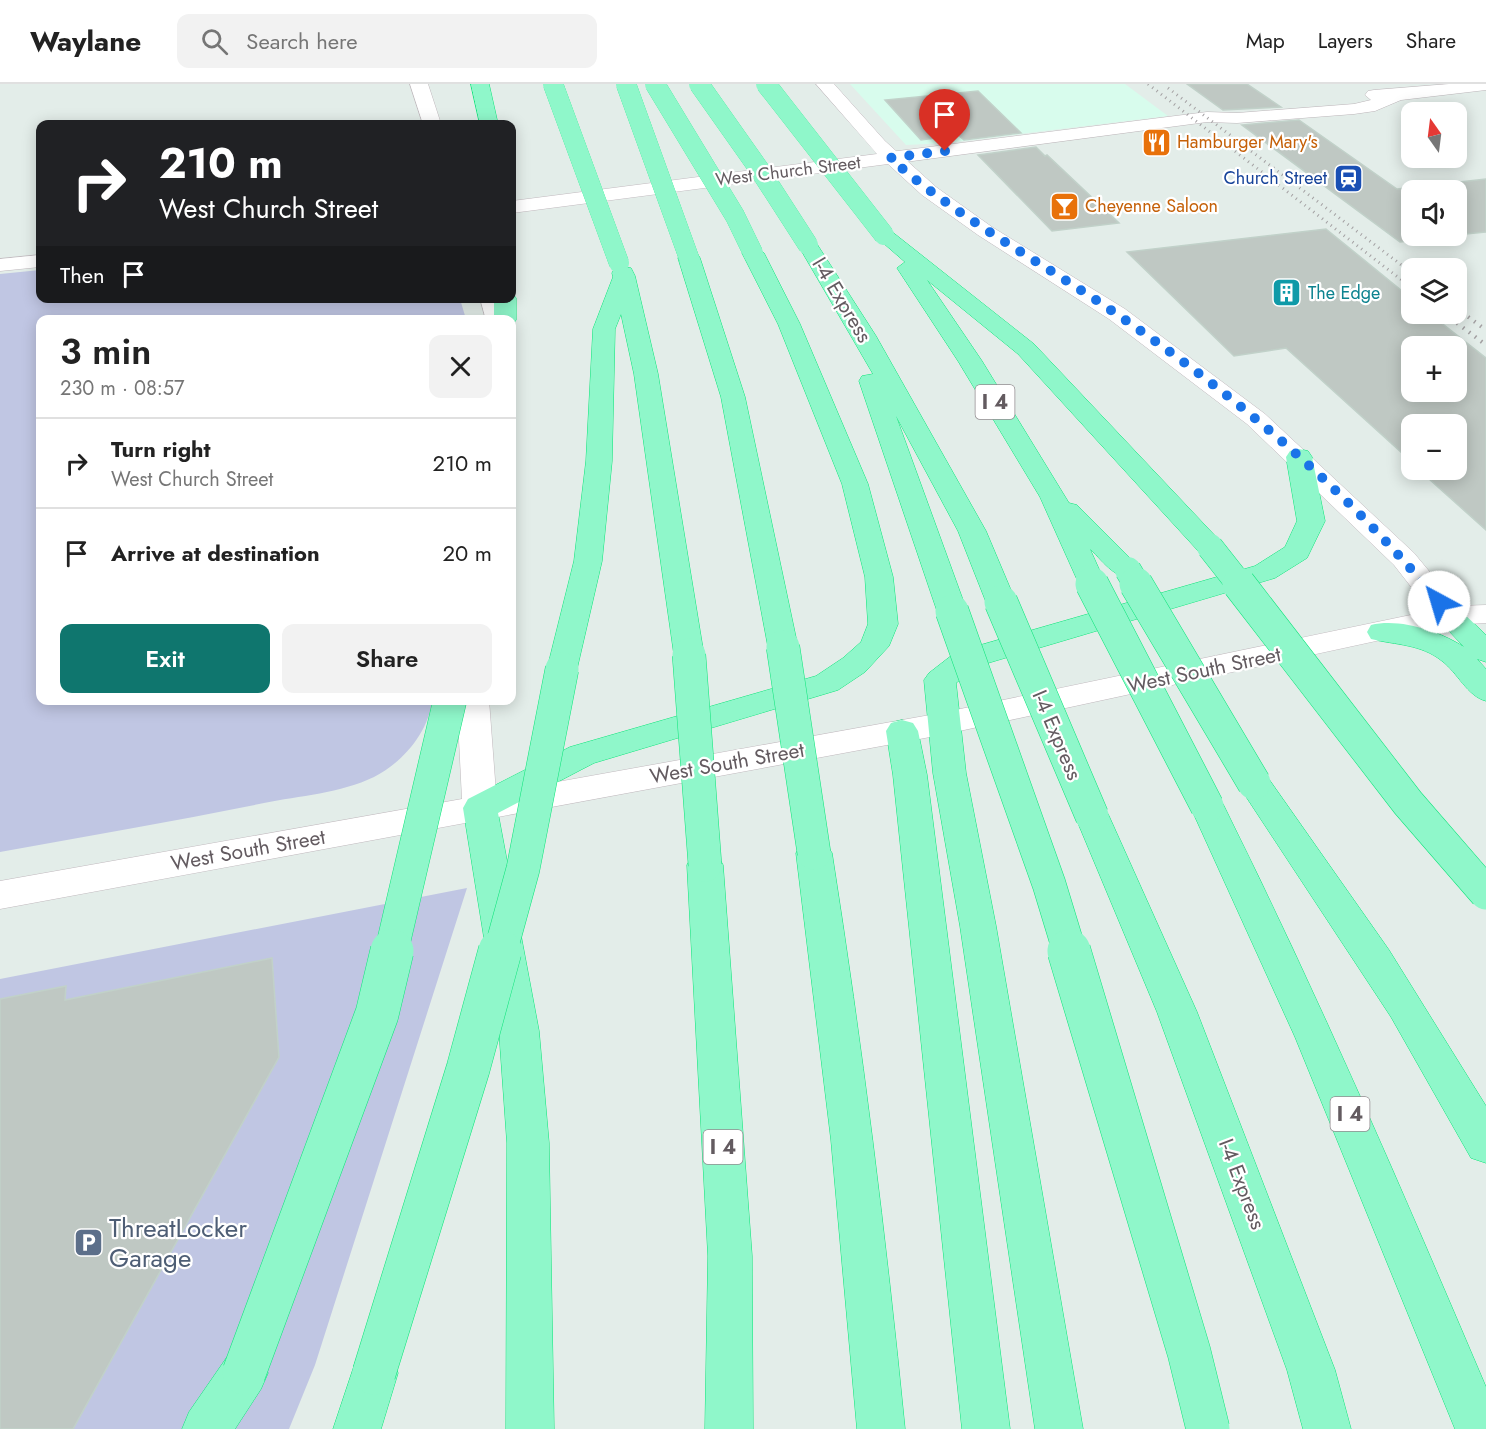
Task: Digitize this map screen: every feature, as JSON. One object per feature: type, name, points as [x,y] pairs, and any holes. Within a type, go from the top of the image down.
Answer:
[{"type":"highway","points":[[480,84],[488,120]]},
{"type":"highway","name":"I 4","points":[[553,84],[622,269],[646,374],[689,655],[730,1256],[729,1429]]},
{"type":"highway","points":[[626,84],[689,258],[733,397],[783,647],[830,957],[864,1242],[881,1429]]},
{"type":"highway","points":[[530,1429],[528,1143],[519,1031],[480,808],[582,754],[827,683],[854,665],[874,646],[883,624],[879,577],[855,484],[789,324],[735,216],[655,84]]},
{"type":"highway","name":"I-4 Express","points":[[699,84],[759,169],[864,336],[972,531],[1177,1012],[1311,1370],[1327,1429]]},
{"type":"highway","name":"I 4","points":[[766,84],[928,295],[1053,497],[1089,578],[1247,885],[1349,1111],[1479,1429]]},
{"type":"highway","points":[[884,235],[1026,349],[1209,546],[1408,803],[1486,892]]},
{"type":"highway","points":[[357,1429],[468,1069],[523,869],[562,669],[588,561],[598,461],[604,329],[622,269]]},
{"type":"highway","points":[[864,336],[868,373],[1049,884],[1189,1352],[1208,1429]]},
{"type":"highway","points":[[986,1429],[910,775],[921,727],[940,680],[967,659],[1265,572],[1297,552],[1311,521],[1299,457]]},
{"type":"highway","points":[[1053,497],[1128,570],[1254,783],[1310,862],[1409,1014],[1486,1145]]},
{"type":"highway","points":[[1450,616],[1486,652]]},
{"type":"highway","points":[[1382,632],[1412,636],[1443,645],[1468,665],[1486,691]]},
{"type":"highway","points":[[222,1429],[377,1014],[449,705]]},
{"type":"highway","points":[[921,727],[951,790],[978,923],[1059,1429]]},
{"type":"highway","points":[[206,1429],[244,1373]]},
{"type":"street","points":[[419,84],[431,120]]},
{"type":"street","points":[[825,84],[890,158],[956,211],[1117,314],[1256,419],[1299,457],[1404,559],[1450,616]]},
{"type":"street","name":"West Church Street","points":[[1207,117],[1227,110],[1286,104],[1318,97],[1396,95],[1486,85]]},
{"type":"street","points":[[1347,95],[1359,99],[1369,107]]},
{"type":"street","name":"West Church Street","points":[[516,206],[1207,117],[1237,118],[1297,112],[1338,111],[1369,107],[1396,95]]},
{"type":"street","points":[[1318,97],[1320,103],[1338,111]]},
{"type":"street","points":[[0,265],[36,261]]},
{"type":"street","name":"West South Street","points":[[1450,616],[1486,600]]},
{"type":"street","name":"West South Street","points":[[0,895],[921,727],[1450,616],[1486,614]]},
{"type":"street","points":[[473,705],[480,808]]},
{"type":"shaded area","points":[[850,84],[1125,84],[1168,116],[947,143],[906,145]]},
{"type":"shaded area","points":[[36,270],[36,303],[461,303],[465,315],[36,315],[36,705],[431,705],[420,735],[404,755],[385,771],[348,787],[334,790],[0,852],[0,274]]},
{"type":"shaded area","points":[[467,888],[315,1365],[289,1429],[0,1429],[0,979]]},
{"type":"building","points":[[1187,84],[1247,84],[1281,107],[1223,110]]},
{"type":"building","points":[[978,91],[1021,133],[964,140],[958,135],[921,140],[885,100]]},
{"type":"building","points":[[1299,120],[1397,189],[1401,189],[1401,242],[1400,242],[1242,125]]},
{"type":"building","name":"Cheyenne Saloon","points":[[1036,147],[1119,223],[1052,231],[978,155]]},
{"type":"building","points":[[1486,179],[1486,232],[1467,234],[1467,181]]},
{"type":"building","name":"The Edge","points":[[1326,229],[1401,290],[1401,324],[1443,324],[1458,336],[1401,336],[1401,402],[1467,402],[1467,343],[1486,358],[1486,530],[1430,480],[1467,480],[1467,414],[1401,414],[1401,452],[1286,348],[1234,356],[1127,252]]},
{"type":"building","name":"ThreatLocker Garage","points":[[272,958],[279,1057],[73,1429],[0,1429],[0,999],[66,986],[65,1000]]},
{"type":"railway","points":[[1148,84],[1401,280]]},
{"type":"railway","points":[[1168,88],[1401,265]]},
{"type":"railway","points":[[1467,316],[1486,330]]},
{"type":"railway","points":[[1458,324],[1486,345]]},
{"type":"place","name":"Hamburger Mary's","points":[[1156,142]]},
{"type":"place","name":"Church Street","points":[[1348,178]]},
{"type":"place","name":"Cheyenne Saloon","points":[[1064,206]]},
{"type":"place","name":"The Edge","points":[[1287,293]]},
{"type":"place","name":"ThreatLocker Garage","points":[[88,1243]]},
{"type":"route","points":[[945,151],[890,158],[956,211],[1117,314],[1221,390],[1299,457],[1404,559],[1439,602]]}]
